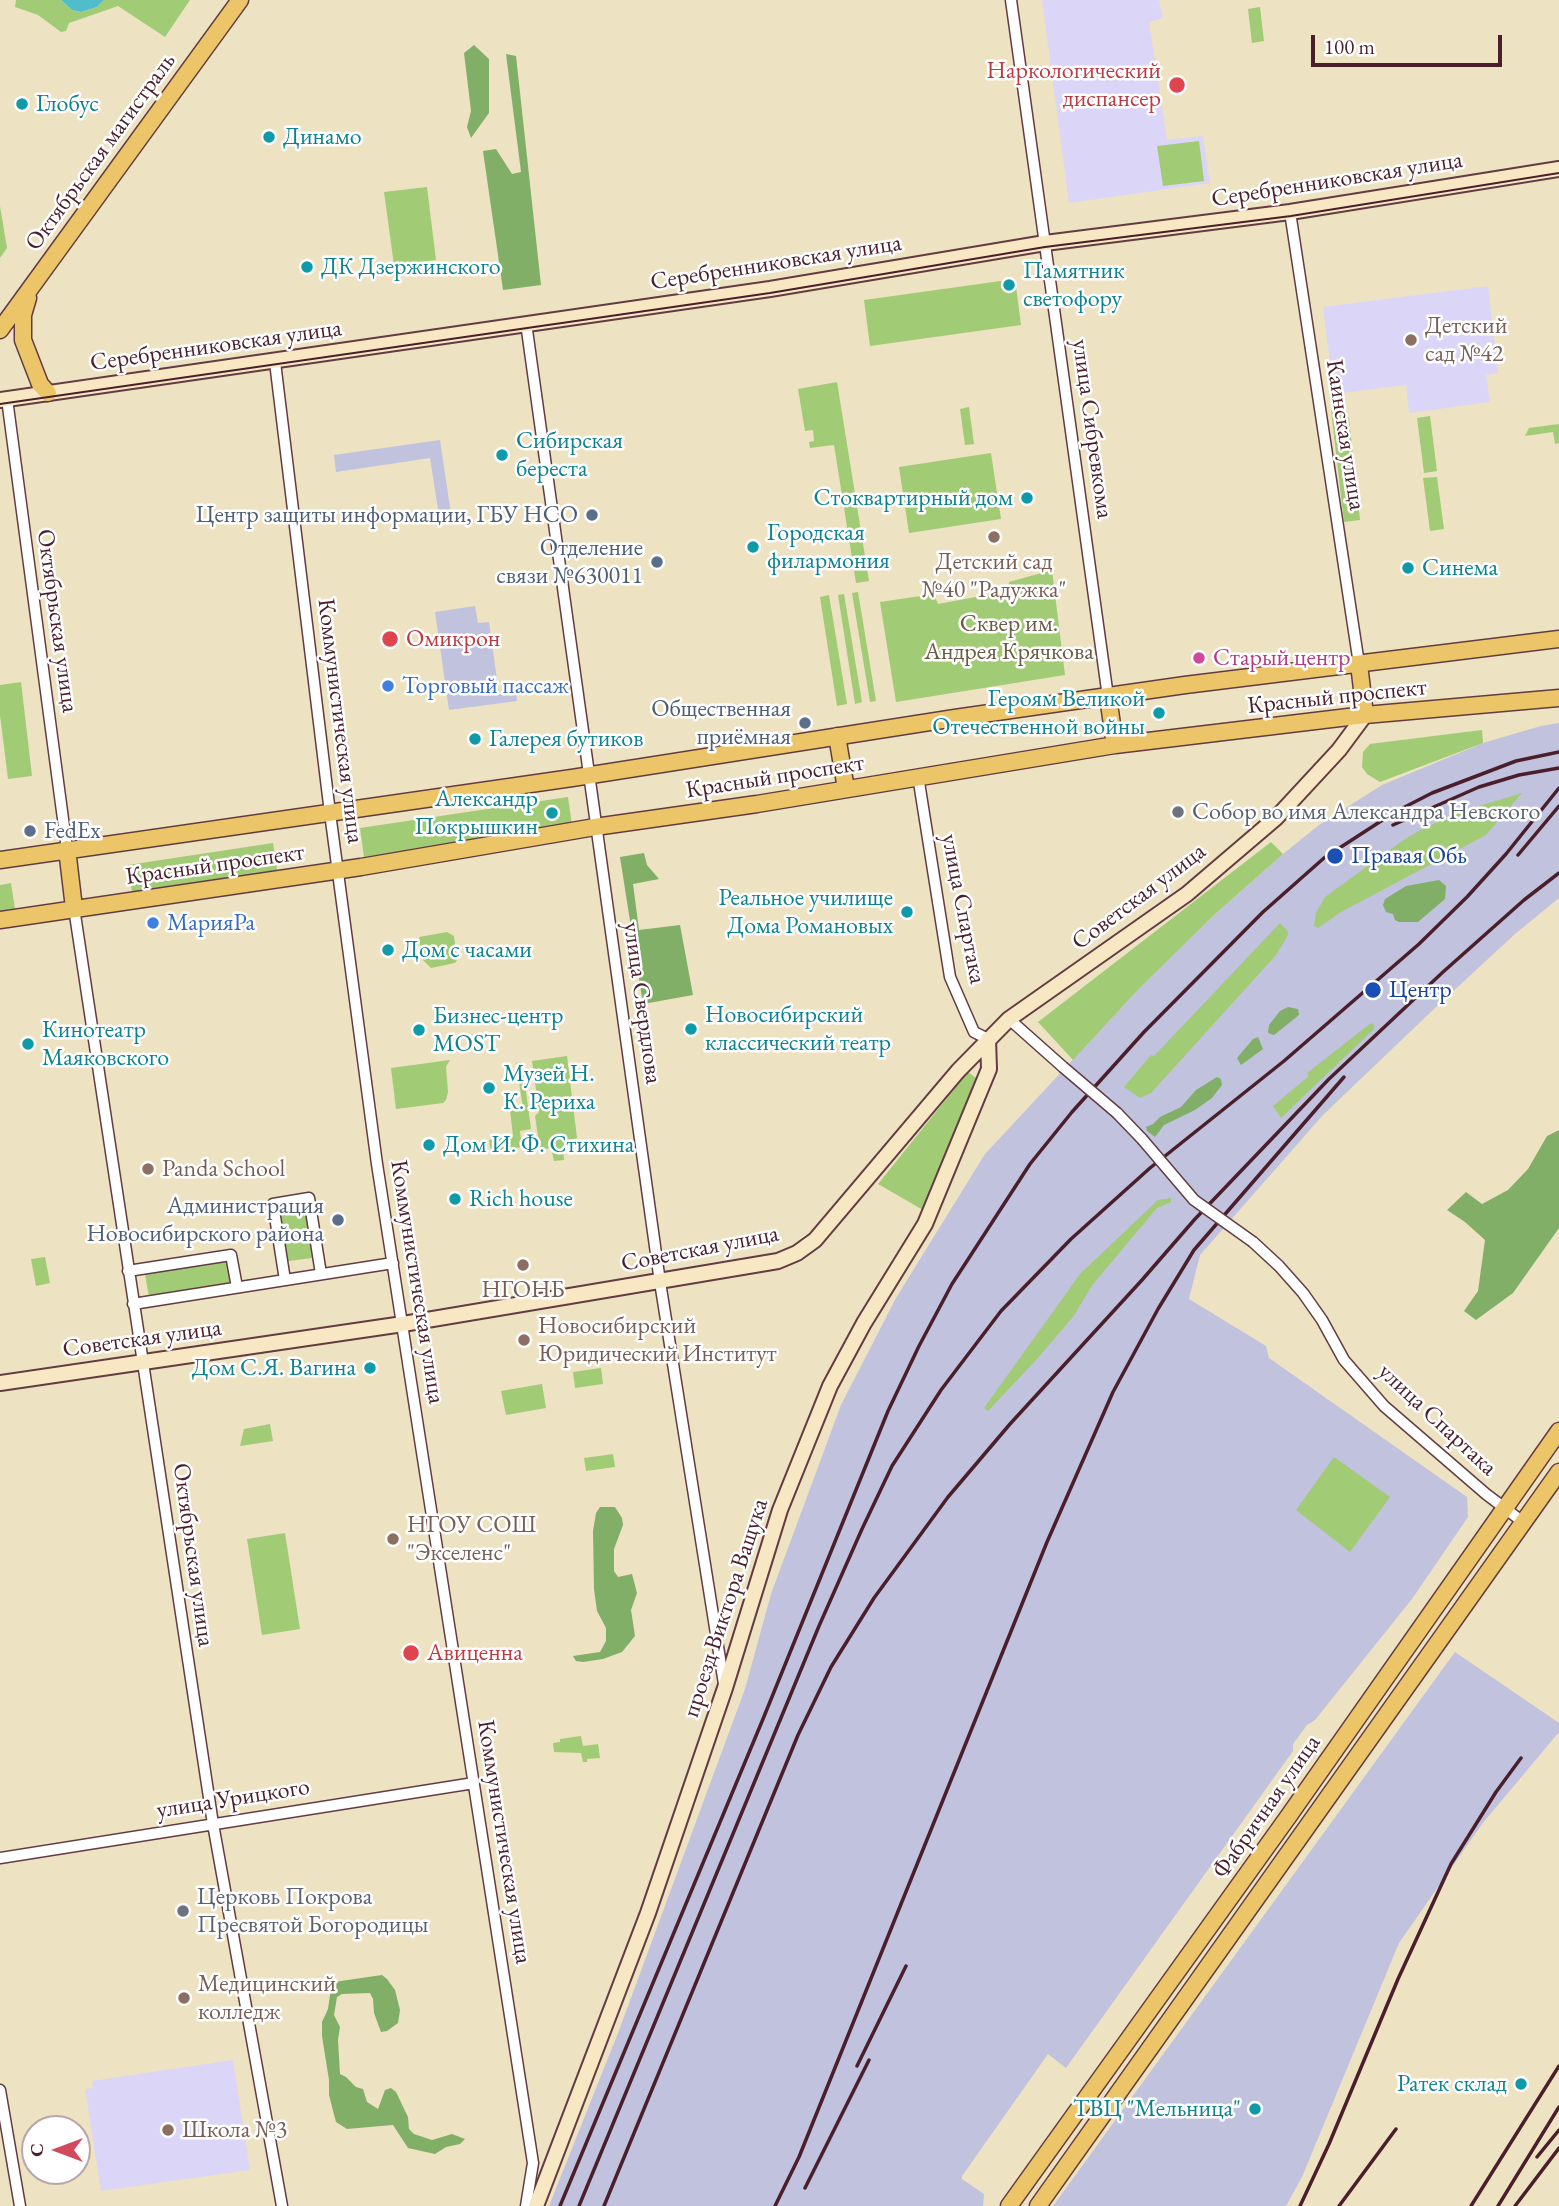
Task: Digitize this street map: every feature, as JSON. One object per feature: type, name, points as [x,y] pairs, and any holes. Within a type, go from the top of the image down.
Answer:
[{"type":"main road","name":"Октябрьская магистраль","points":[[0,330],[240,0]]},
{"type":"main road","points":[[32,287],[23,316],[23,340],[40,384],[48,393]]},
{"type":"main road","name":"Красный проспект","points":[[0,860],[588,776],[837,736],[1108,697],[1556,641]]},
{"type":"main road","points":[[1360,664],[1365,715]]},
{"type":"main road","name":"Красный проспект","points":[[0,920],[338,870],[1115,745],[1365,715],[1555,696]]},
{"type":"main road","points":[[1108,697],[1115,745]]},
{"type":"main road","points":[[837,736],[846,789]]},
{"type":"main road","points":[[67,849],[74,908]]},
{"type":"main road","name":"Фабричная улица","points":[[1009,2206],[1288,1817],[1559,1431]]},
{"type":"main road","name":"Фабричная улица","points":[[1038,2206],[1559,1472]]},
{"type":"street","name":"улица Сибревкома","points":[[1011,0],[1108,697]]},
{"type":"street","name":"Серебренниковская улица","points":[[4,400],[769,289],[1045,243],[1290,212],[1559,169]]},
{"type":"street","name":"Каинская улица","points":[[1290,212],[1360,664]]},
{"type":"street","name":"улица Свердлова","points":[[526,323],[660,1282],[725,1688]]},
{"type":"street","name":"Коммунистическая улица","points":[[275,362],[330,813],[377,1164],[533,2164],[526,2206]]},
{"type":"street","name":"Октябрьская улица","points":[[4,400],[67,849]]},
{"type":"street","name":"Советская улица","points":[[0,1383],[403,1324],[778,1261],[797,1253],[815,1240],[988,1039],[1009,1019],[1187,894],[1276,818],[1339,750],[1365,715]]},
{"type":"street","name":"улица Спартака","points":[[918,776],[950,977],[974,1032],[988,1039]]},
{"type":"street","name":"Октябрьская улица","points":[[74,908],[212,1824],[282,2206]]},
{"type":"street","name":"улица Спартака","points":[[1009,1019],[1117,1113],[1194,1200],[1253,1242],[1279,1266],[1322,1320],[1345,1360],[1384,1406],[1523,1522]]},
{"type":"street","name":"проезд Виктора Ващука","points":[[536,2206],[648,1913],[725,1688],[780,1510],[830,1386],[864,1322],[925,1224],[989,1069],[988,1039]]},
{"type":"street","points":[[285,1280],[273,1204],[309,1198],[321,1273]]},
{"type":"street","points":[[128,1271],[231,1255],[237,1287]]},
{"type":"street","points":[[133,1304],[393,1263]]},
{"type":"street","name":"улица Урицкого","points":[[0,1858],[474,1783]]},
{"type":"street","points":[[0,2090],[20,2206]]},
{"type":"shaded area","points":[[1042,0],[1159,0],[1163,18],[1149,22],[1167,140],[1203,136],[1210,183],[1069,203]]},
{"type":"shaded area","name":"Детский сад №42","points":[[1488,286],[1498,373],[1486,375],[1490,402],[1409,413],[1406,385],[1334,394],[1323,307]]},
{"type":"shaded area","points":[[440,440],[452,521],[440,522],[430,458],[336,472],[334,455]]},
{"type":"shaded area","points":[[475,606],[478,623],[489,622],[499,694],[516,692],[517,701],[449,710],[435,612]]},
{"type":"shaded area","points":[[1559,723],[1559,898],[1515,934],[1323,1115],[1200,1255],[1189,1299],[1266,1346],[1269,1358],[1467,1497],[1468,1517],[1412,1599],[1293,1744],[1293,1751],[1066,2068],[1048,2054],[962,2176],[962,2179],[984,2194],[983,2206],[549,2206],[618,2033],[745,1689],[771,1594],[841,1405],[896,1298],[985,1154],[1135,993],[1214,915],[1319,825],[1382,785],[1483,743]]},
{"type":"shaded area","points":[[1455,1652],[1559,1723],[1559,1732],[1482,1824],[1399,1943],[1302,2177],[1286,2206],[1053,2206]]},
{"type":"shaded area","name":"Школа №3","points":[[233,2060],[250,2170],[101,2191],[85,2089],[93,2088],[92,2081]]},
{"type":"green space","points":[[16,0],[61,0],[72,10],[81,12],[97,7],[104,0],[190,0],[165,37],[118,6],[69,23],[66,31],[61,32],[38,15],[15,7]]},
{"type":"green space","points":[[1260,7],[1264,41],[1252,43],[1248,9]]},
{"type":"green space","points":[[474,45],[489,59],[489,113],[471,138],[467,127],[471,111],[464,53]]},
{"type":"green space","points":[[506,54],[516,56],[541,285],[503,290],[483,151],[496,149],[512,174],[521,172]]},
{"type":"green space","points":[[1199,141],[1204,181],[1163,186],[1157,146]]},
{"type":"green space","points":[[427,187],[436,260],[394,265],[384,192]]},
{"type":"green space","points":[[0,206],[7,248],[0,258]]},
{"type":"green space","points":[[1015,279],[1021,325],[870,346],[864,300]]},
{"type":"green space","points":[[837,382],[869,581],[856,583],[834,445],[810,448],[809,442],[814,441],[813,430],[805,431],[798,389]]},
{"type":"green space","points":[[969,407],[974,444],[965,445],[960,409]]},
{"type":"green space","points":[[1339,408],[1349,418],[1360,520],[1344,522],[1331,410]]},
{"type":"green space","points":[[1430,416],[1437,471],[1424,473],[1417,418]]},
{"type":"green space","points":[[1559,424],[1559,443],[1555,444],[1553,432],[1525,436],[1529,428]]},
{"type":"green space","points":[[991,453],[1001,519],[909,533],[899,467]]},
{"type":"green space","points":[[1437,477],[1444,529],[1430,531],[1423,478]]},
{"type":"green space","name":"Сквер им. Андрея Крячкова","points":[[1052,570],[1065,675],[896,702],[880,602],[934,594],[938,604],[1008,591],[1009,582]]},
{"type":"green space","points":[[858,592],[876,701],[870,702],[852,593]]},
{"type":"green space","points":[[844,594],[862,702],[855,704],[838,595]]},
{"type":"green space","points":[[829,595],[847,704],[837,706],[820,597]]},
{"type":"green space","points":[[21,682],[32,776],[8,779],[0,715],[0,685]]},
{"type":"green space","points":[[1482,730],[1483,743],[1380,782],[1367,774],[1362,767],[1363,752],[1370,744]]},
{"type":"green space","points":[[1522,793],[1486,835],[1341,912],[1318,928],[1314,926],[1316,913],[1325,897],[1405,839],[1463,811]]},
{"type":"green space","points":[[568,797],[572,825],[364,857],[360,828]]},
{"type":"green space","points":[[1271,842],[1283,854],[1214,915],[1135,993],[1073,1060],[1038,1022]]},
{"type":"green space","points":[[273,843],[277,870],[132,892],[128,865]]},
{"type":"green space","points":[[644,853],[647,865],[659,879],[633,884],[639,930],[680,925],[693,995],[643,1004],[620,857]]},
{"type":"green space","points":[[1439,880],[1446,886],[1445,899],[1418,922],[1399,922],[1393,914],[1386,912],[1383,905],[1385,899],[1406,886]]},
{"type":"green space","points":[[11,883],[15,909],[0,911],[0,885]]},
{"type":"green space","points":[[1280,923],[1288,935],[1276,955],[1151,1093],[1140,1098],[1124,1087],[1151,1055],[1154,1056]]},
{"type":"green space","points":[[447,932],[454,936],[457,960],[455,963],[431,968],[422,959],[419,937]]},
{"type":"green space","points":[[1288,1007],[1298,1009],[1299,1015],[1274,1035],[1268,1033],[1269,1025],[1280,1011]]},
{"type":"green space","points":[[1371,1023],[1374,1029],[1281,1118],[1273,1106],[1309,1076],[1307,1073]]},
{"type":"green space","points":[[1258,1037],[1263,1049],[1241,1065],[1237,1058],[1253,1039]]},
{"type":"green space","points":[[567,1056],[577,1138],[567,1141],[563,1146],[564,1160],[554,1161],[551,1148],[540,1150],[535,1116],[539,1112],[532,1061]]},
{"type":"green space","points":[[450,1060],[446,1067],[448,1092],[443,1103],[396,1109],[391,1068]]},
{"type":"green space","points":[[522,1062],[531,1129],[520,1131],[522,1147],[491,1152],[489,1140],[513,1136],[510,1110],[523,1108],[516,1063]]},
{"type":"green space","points":[[968,1072],[976,1078],[923,1210],[878,1184]]},
{"type":"green space","points":[[1217,1077],[1221,1079],[1222,1085],[1212,1098],[1195,1110],[1164,1125],[1155,1137],[1147,1131],[1146,1127],[1181,1107],[1196,1090]]},
{"type":"green space","points":[[1559,1130],[1559,1228],[1513,1293],[1476,1320],[1464,1311],[1478,1291],[1485,1240],[1447,1210],[1466,1192],[1482,1204],[1508,1190],[1528,1169],[1547,1136]]},
{"type":"green space","points":[[309,1198],[319,1257],[282,1262],[273,1204]]},
{"type":"green space","points":[[1171,1198],[1171,1202],[1157,1208],[1093,1284],[1073,1317],[1036,1360],[988,1411],[984,1408],[1080,1274],[1158,1200]]},
{"type":"green space","points":[[45,1257],[50,1283],[36,1286],[31,1259]]},
{"type":"green space","points":[[227,1261],[231,1283],[149,1297],[145,1274]]},
{"type":"green space","points":[[601,1368],[603,1384],[575,1388],[573,1372]]},
{"type":"green space","points":[[542,1384],[546,1408],[506,1415],[501,1391]]},
{"type":"green space","points":[[270,1424],[273,1441],[240,1446],[244,1429]]},
{"type":"green space","points":[[613,1454],[615,1467],[586,1471],[584,1458]]},
{"type":"green space","points":[[1334,1457],[1390,1497],[1350,1552],[1296,1510]]},
{"type":"green space","points":[[600,1507],[615,1507],[622,1518],[623,1525],[614,1549],[614,1571],[618,1577],[632,1574],[637,1593],[631,1610],[635,1636],[622,1652],[583,1662],[576,1661],[573,1656],[600,1652],[606,1641],[606,1628],[597,1611],[594,1589],[593,1531],[596,1513]]},
{"type":"green space","points":[[285,1533],[300,1629],[262,1635],[247,1539]]},
{"type":"green space","points":[[581,1736],[583,1746],[598,1744],[600,1758],[583,1762],[581,1753],[554,1752],[553,1743],[560,1742],[560,1739]]},
{"type":"green space","points":[[382,1975],[395,1990],[400,2010],[398,2023],[381,2032],[370,1993],[342,1994],[337,1997],[334,2015],[340,2027],[340,2074],[356,2087],[363,2089],[367,2102],[378,2109],[385,2090],[391,2088],[396,2092],[408,2117],[409,2129],[414,2134],[432,2140],[452,2134],[465,2139],[460,2144],[446,2147],[435,2154],[408,2148],[393,2125],[347,2129],[336,2122],[329,2095],[322,2036],[322,2022],[328,2009],[331,1988],[334,1982]]},
{"type":"water","points":[[61,0],[104,0],[97,7],[81,12],[72,10]]},
{"type":"tram line","points":[[0,404],[770,293],[1045,247],[1291,216],[1559,173]]},
{"type":"railway","points":[[560,2206],[888,1411],[952,1284],[1030,1164],[1072,1112],[1144,1032],[1263,912],[1324,858],[1395,812],[1432,793],[1516,761],[1559,752]]},
{"type":"railway","points":[[1393,825],[1479,787],[1519,775],[1559,768]]},
{"type":"railway","points":[[579,2206],[819,1626],[862,1529],[892,1466],[941,1390],[1001,1311],[1071,1239],[1150,1168],[1284,1061],[1419,944],[1506,854],[1559,788]]},
{"type":"railway","points":[[1518,855],[1559,806]]},
{"type":"railway","points":[[604,2206],[798,1735],[831,1667],[874,1598],[948,1497],[1010,1424],[1195,1219],[1329,1079],[1443,972],[1524,900],[1559,873]]},
{"type":"railway","points":[[775,2206],[799,2157],[1047,1542],[1113,1392],[1194,1250],[1344,1077]]},
{"type":"railway","points":[[1300,2206],[1451,1864],[1496,1792],[1521,1758]]},
{"type":"railway","points":[[857,2066],[906,1966]]},
{"type":"railway","points":[[805,2188],[869,2060]]},
{"type":"railway","points":[[1471,2206],[1559,2066]]},
{"type":"railway","points":[[1498,2206],[1559,2107]]},
{"type":"railway","points":[[1339,2206],[1396,2129]]},
{"type":"railway","points":[[1537,2157],[1559,2130]]},
{"type":"railway","points":[[1515,2206],[1559,2148]]},
{"type":"place","name":"Наркологический диспансер","points":[[1177,85]]},
{"type":"place","name":"Глобус","points":[[22,104]]},
{"type":"place","name":"Динамо","points":[[269,137]]},
{"type":"place","name":"ДК Дзержинского","points":[[307,267]]},
{"type":"place","name":"Памятник светофору","points":[[1009,285]]},
{"type":"place","name":"Детский сад №42","points":[[1411,340]]},
{"type":"place","name":"Сибирская береста","points":[[502,455]]},
{"type":"place","name":"Стоквартирный дом","points":[[1027,498]]},
{"type":"place","name":"Центр защиты информации, ГБУ НСО","points":[[592,515]]},
{"type":"place","name":"Детский сад №40 \"Радужка\"","points":[[994,537]]},
{"type":"place","name":"Городская филармония","points":[[753,547]]},
{"type":"place","name":"Отделение связи №630011","points":[[657,562]]},
{"type":"place","name":"Синема","points":[[1408,568]]},
{"type":"place","name":"Омикрон","points":[[390,639]]},
{"type":"place","name":"Старый центр","points":[[1199,658]]},
{"type":"place","name":"Торговый пассаж","points":[[388,686]]},
{"type":"place","name":"Героям Великой Отечественной войны","points":[[1159,713]]},
{"type":"place","name":"Общественная приёмная","points":[[805,723]]},
{"type":"place","name":"Галерея бутиков","points":[[475,739]]},
{"type":"place","name":"Собор во имя Александра Невского","points":[[1178,812]]},
{"type":"place","name":"Александр Покрышкин","points":[[552,813]]},
{"type":"place","name":"FedEx","points":[[30,831]]},
{"type":"place","name":"Правая Обь","points":[[1335,856]]},
{"type":"place","name":"Реальное училище Дома Романовых","points":[[907,912]]},
{"type":"place","name":"МарияРа","points":[[153,923]]},
{"type":"place","name":"Дом с часами","points":[[388,950]]},
{"type":"place","name":"Центр","points":[[1373,990]]},
{"type":"place","name":"Новосибирский классический театр","points":[[691,1029]]},
{"type":"place","name":"Бизнес-центр MOST","points":[[419,1030]]},
{"type":"place","name":"Кинотеатр Маяковского","points":[[28,1044]]},
{"type":"place","name":"Музей Н. К. Рериха","points":[[489,1088]]},
{"type":"place","name":"Дом И. Ф. Стихина","points":[[429,1145]]},
{"type":"place","name":"Panda School","points":[[148,1169]]},
{"type":"place","name":"Rich house","points":[[455,1199]]},
{"type":"place","name":"Администрация Новосибирского района","points":[[338,1220]]},
{"type":"place","name":"НГОНБ","points":[[523,1265]]},
{"type":"place","name":"Новосибирский Юридический Институт","points":[[524,1340]]},
{"type":"place","name":"Дом С.Я. Вагина","points":[[370,1368]]},
{"type":"place","name":"НГОУ СОШ \"Экселенс\"","points":[[393,1539]]},
{"type":"place","name":"Авиценна","points":[[411,1653]]},
{"type":"place","name":"Церковь Покрова Пресвятой Богородицы","points":[[183,1911]]},
{"type":"place","name":"Медицинский колледж","points":[[184,1998]]},
{"type":"place","name":"Ратек склад","points":[[1521,2084]]},
{"type":"place","name":"ТВЦ \"Мельница\"","points":[[1255,2109]]},
{"type":"place","name":"Школа №3","points":[[168,2130]]}]
